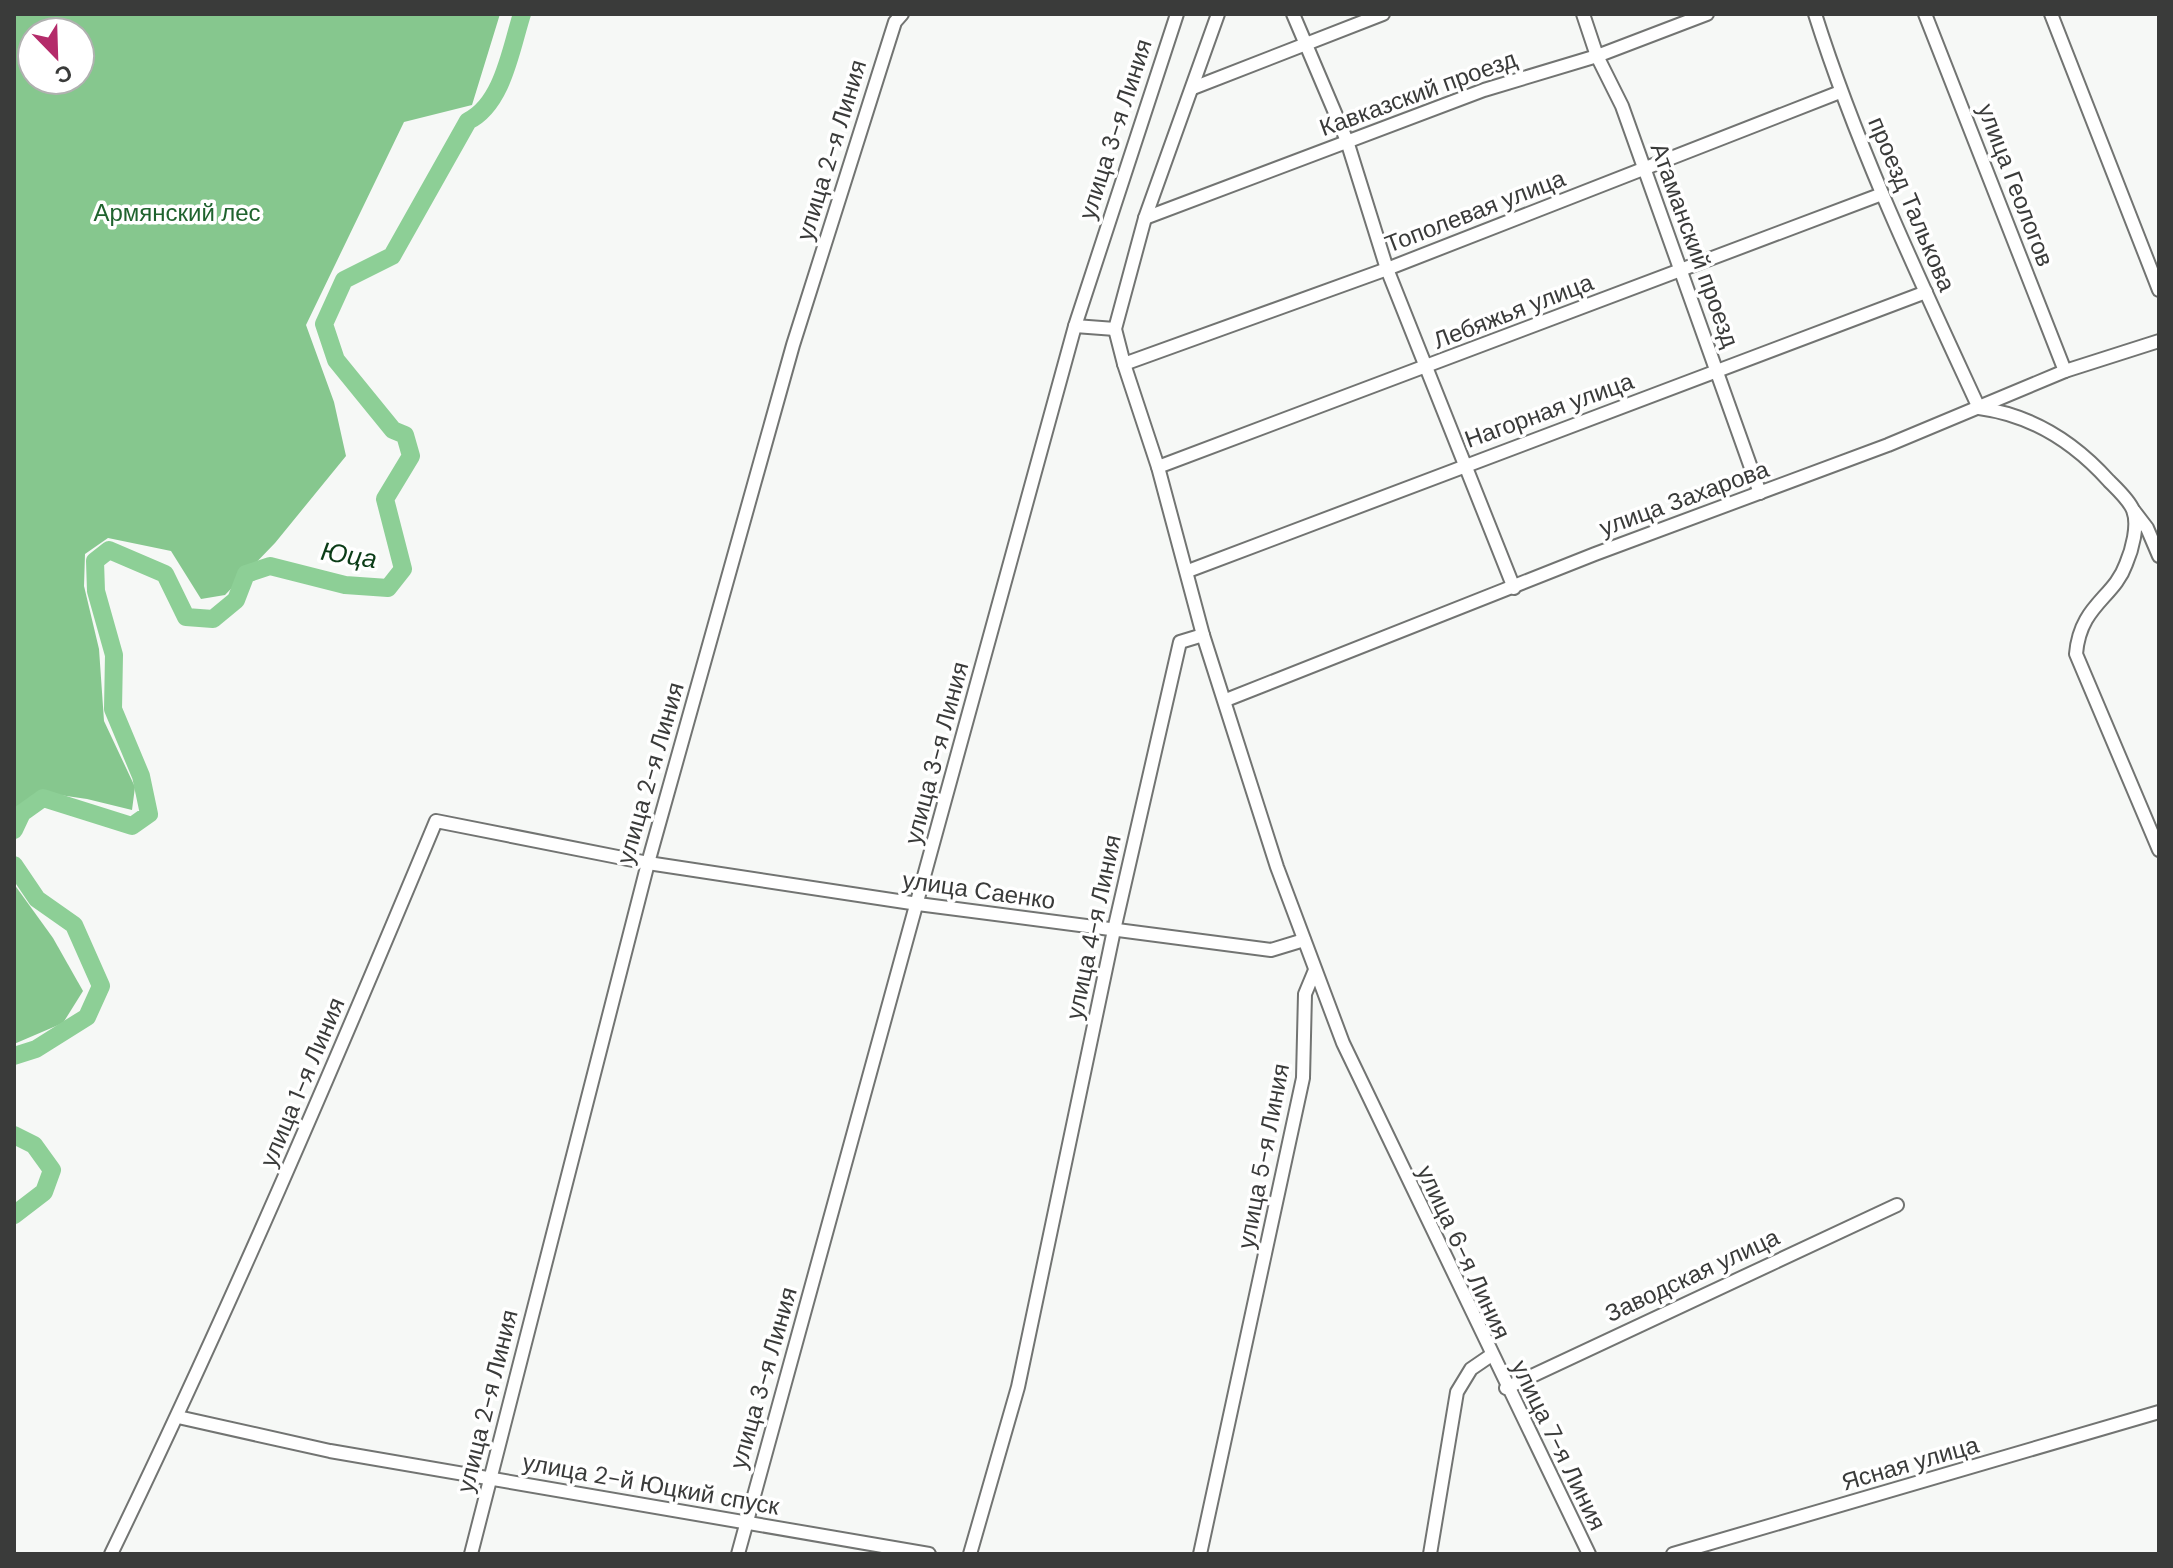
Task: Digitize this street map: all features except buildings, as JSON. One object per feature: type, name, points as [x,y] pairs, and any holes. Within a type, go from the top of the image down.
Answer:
[{"type":"street","name":"улица 2-я Линия","points":[[471,1554],[648,863],[793,345],[895,22],[902,14]]},
{"type":"street","name":"улица 3-я Линия","points":[[738,1554],[1075,326],[1177,14]]},
{"type":"street","points":[[1218,14],[1145,218],[1115,329],[1188,571],[1203,635],[1315,970]]},
{"type":"street","points":[[1293,14],[1347,141],[1387,269],[1514,588]]},
{"type":"street","points":[[1193,88],[1383,14]]},
{"type":"street","name":"Атаманский проезд","points":[[1583,14],[1597,56],[1622,106],[1760,493]]},
{"type":"street","name":"Кавказский проезд","points":[[1145,218],[1484,90],[1597,56],[1707,14]]},
{"type":"street","name":"проезд Талькова","points":[[1815,14],[1840,92],[1882,194],[1979,408]]},
{"type":"street","name":"улица Геологов","points":[[1925,14],[2065,371]]},
{"type":"street","points":[[2051,14],[2159,290]]},
{"type":"street","name":"Тополевая улица","points":[[1124,364],[1387,269],[1840,92]]},
{"type":"street","name":"Лебяжья улица","points":[[1158,467],[1882,194]]},
{"type":"street","name":"Нагорная улица","points":[[1188,571],[1926,292]]},
{"type":"street","points":[[1075,326],[1115,329]]},
{"type":"street","name":"улица Захарова","points":[[1226,700],[1979,408],[2065,371],[2159,341]]},
{"type":"street","points":[[1979,408],[2003,411],[2056,433],[2086,455],[2147,528],[2159,556]]},
{"type":"street","points":[[2134,511],[2134,536],[2125,568],[2082,625],[2076,654],[2099,716],[2159,850]]},
{"type":"street","name":"улица 4-я Линия","points":[[970,1554],[1018,1387],[1114,930],[1180,642],[1203,635]]},
{"type":"street","name":"улица 1-я Линия","points":[[111,1554],[178,1417],[307,1130],[436,821],[648,863]]},
{"type":"street","name":"улица Саенко","points":[[648,863],[918,904],[1271,950],[1304,940]]},
{"type":"street","name":"улица 6-я Линия","points":[[1315,970],[1343,1043],[1490,1356],[1471,1369],[1457,1392],[1430,1554]]},
{"type":"street","name":"улица 5-я Линия","points":[[1200,1554],[1303,1078],[1305,994],[1315,970]]},
{"type":"street","name":"Заводская улица","points":[[1506,1388],[1897,1205]]},
{"type":"street","name":"улица 7-я Линия","points":[[1490,1356],[1589,1554]]},
{"type":"street","name":"Ясная улица","points":[[1673,1554],[2159,1412]]},
{"type":"street","name":"улица 2-й Юцкий спуск","points":[[178,1417],[330,1451],[929,1554]]},
{"type":"green space","name":"Армянский лес","points":[[14,14],[500,14],[472,105],[404,122],[306,325],[334,402],[346,456],[275,543],[225,595],[201,599],[171,551],[108,538],[85,554],[84,586],[99,649],[104,721],[135,787],[132,810],[39,792],[14,812]]},
{"type":"green space","points":[[14,884],[53,938],[83,991],[63,1023],[14,1044]]},
{"type":"waterway","name":"Юца","points":[[14,830],[22,813],[43,798],[132,826],[149,814],[141,776],[113,709],[114,655],[96,591],[95,561],[109,550],[165,574],[186,617],[213,619],[236,600],[246,574],[270,566],[345,585],[388,588],[403,569],[385,499],[411,456],[405,435],[393,430],[336,360],[324,324],[344,280],[392,256],[468,121],[480,113],[498,89],[522,14]]},
{"type":"waterway","name":"Юца","points":[[14,865],[37,899],[74,925],[101,986],[87,1017],[36,1049],[14,1056]]},
{"type":"waterway","name":"Юца","points":[[14,1135],[34,1145],[52,1170],[44,1192],[14,1215]]}]
